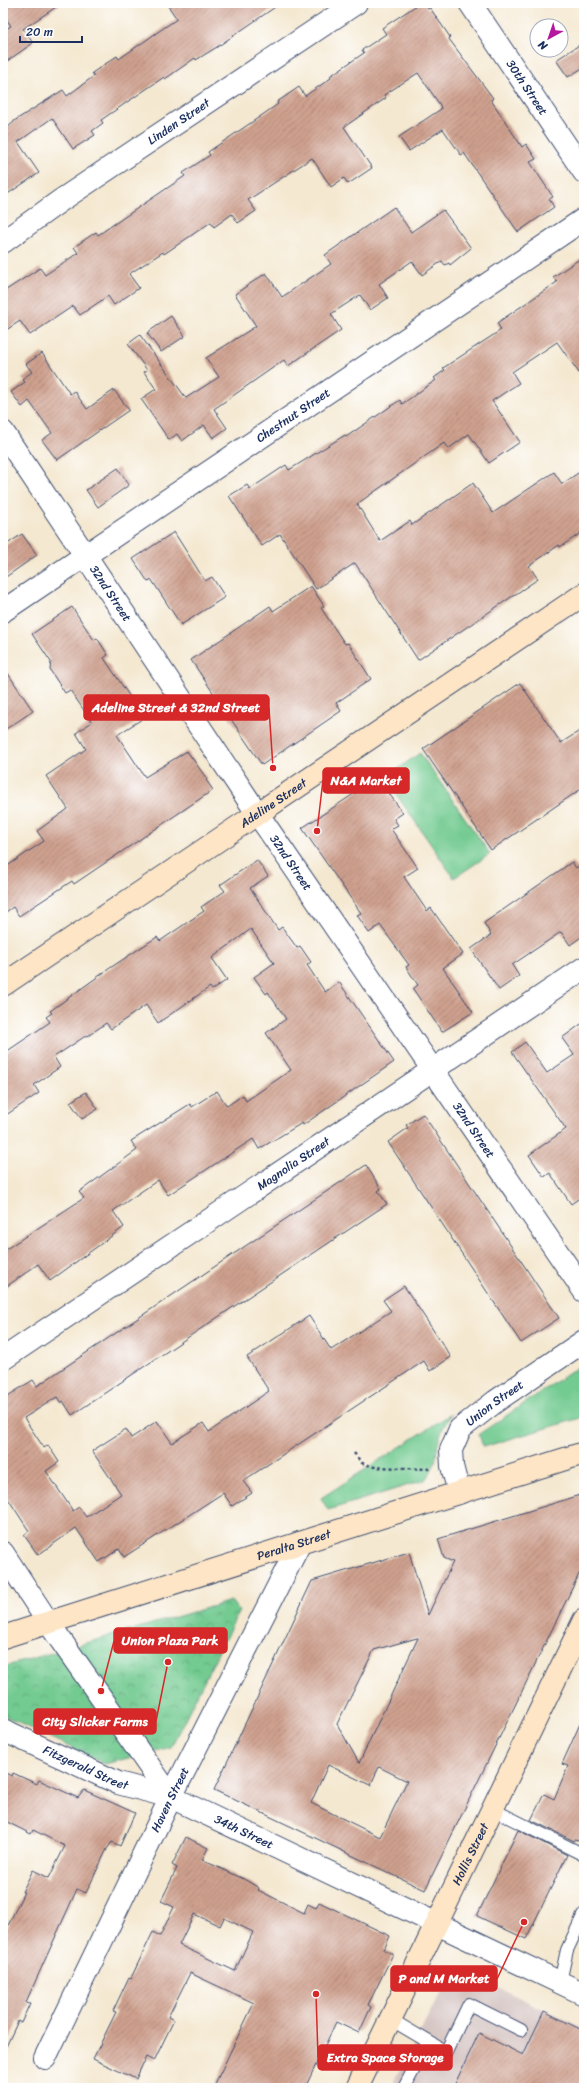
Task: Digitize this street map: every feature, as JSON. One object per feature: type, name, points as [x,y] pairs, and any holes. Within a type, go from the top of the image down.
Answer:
[{"type":"street","name":"Linden Street","points":[[3,242],[356,3]]},
{"type":"street","name":"30th Street","points":[[470,3],[584,172]]},
{"type":"street","name":"Chestnut Street","points":[[3,612],[584,219]]},
{"type":"street","name":"32nd Street","points":[[3,432],[257,813],[434,1069],[584,1291]]},
{"type":"street","name":"Adeline Street","points":[[3,985],[584,594]]},
{"type":"street","name":"Magnolia Street","points":[[3,1359],[584,968]]},
{"type":"street","name":"Union Street","points":[[459,1493],[452,1466],[451,1450],[460,1430],[496,1401],[584,1341]]},
{"type":"street","name":"Peralta Street","points":[[3,1637],[584,1453]]},
{"type":"street","name":"Haven Street","points":[[45,2058],[171,1797],[276,1588],[300,1544]]},
{"type":"street","name":"34th Street","points":[[3,1554],[48,1622],[171,1797],[436,1922],[584,1994]]},
{"type":"street","name":"Hollis Street","points":[[357,2088],[436,1922],[584,1620]]},
{"type":"street","name":"Fitzgerald Street","points":[[3,1730],[118,1783],[171,1797]]},
{"type":"lane","points":[[492,1809],[584,1854]]},
{"type":"lane","points":[[560,1982],[567,1950],[584,1914]]},
{"type":"lane","points":[[390,2019],[446,2052],[469,2004],[521,2030]]},
{"type":"lane","points":[[404,2088],[428,2042]]},
{"type":"path","points":[[354,1452],[362,1463],[374,1467],[431,1469]]},
{"type":"shaded area","points":[[454,1967],[584,2028],[584,2088],[391,2088]]},
{"type":"green space","points":[[420,753],[490,854],[454,878],[385,778]]},
{"type":"green space","points":[[584,1363],[584,1417],[483,1447],[479,1434]]},
{"type":"green space","points":[[451,1414],[440,1435],[434,1466],[425,1480],[328,1510],[321,1498]]},
{"type":"green space","points":[[231,1601],[239,1611],[171,1747],[105,1764],[3,1715],[3,1667]]},
{"type":"building","points":[[3,3],[62,3],[23,29],[33,43],[3,64],[3,31],[11,26],[3,14]]},
{"type":"building","points":[[166,3],[281,3],[217,47],[196,60],[195,58],[165,79],[164,77],[101,120],[103,123],[92,131],[95,135],[73,149],[52,118],[18,142],[39,173],[3,197],[3,120],[8,127],[14,121],[63,90],[67,96],[94,76],[92,73],[117,56],[119,59],[177,19]]},
{"type":"building","points":[[420,3],[424,3],[428,9],[430,8],[450,37],[449,39],[493,98],[491,100],[522,147],[526,144],[536,159],[530,162],[553,197],[549,199],[554,207],[518,232],[464,153],[461,155],[443,129],[409,151],[399,137],[441,109],[440,105],[418,73],[384,95],[386,98],[344,127],[372,168],[348,184],[344,178],[331,187],[312,158],[248,200],[256,211],[238,223],[232,214],[214,227],[211,222],[164,254],[163,252],[129,274],[139,288],[114,305],[108,296],[80,315],[73,306],[30,335],[20,321],[3,332],[3,292],[40,268],[45,275],[78,253],[74,247],[96,232],[98,235],[185,176],[183,173],[210,155],[208,152],[278,104],[277,102],[299,87],[305,96],[331,78],[330,76],[364,53],[362,50],[386,34],[382,28]]},
{"type":"building","points":[[584,42],[584,67],[568,77],[556,60],[559,58],[569,58],[569,52]]},
{"type":"building","points":[[394,207],[411,232],[443,210],[471,248],[450,265],[449,263],[445,265],[442,261],[422,275],[412,261],[379,284],[388,298],[370,310],[360,295],[331,314],[341,330],[288,366],[284,360],[214,409],[227,428],[213,438],[204,425],[182,441],[177,434],[169,440],[141,399],[156,389],[144,372],[147,370],[128,344],[140,335],[186,398],[219,377],[206,358],[256,326],[235,294],[266,273],[282,297],[331,264],[325,255]]},
{"type":"building","points":[[584,256],[584,380],[557,342],[512,372],[519,383],[492,401],[520,442],[489,463],[469,434],[448,449],[444,443],[357,504],[380,541],[410,521],[412,525],[473,483],[493,513],[554,472],[562,484],[584,469],[584,531],[560,547],[559,545],[529,566],[538,579],[418,660],[355,563],[316,589],[280,534],[262,546],[229,496],[247,485],[250,489],[286,465],[289,470],[345,435],[346,437],[400,400],[402,404],[436,380],[434,378],[445,370],[443,368],[501,330],[497,323],[557,282],[553,277]]},
{"type":"building","points":[[171,316],[185,336],[161,352],[147,333]]},
{"type":"building","points":[[42,353],[70,394],[74,391],[87,409],[114,390],[129,410],[57,460],[42,440],[52,433],[29,401],[22,407],[11,392],[25,382],[22,379],[32,372],[26,364]]},
{"type":"building","points":[[118,468],[129,485],[98,507],[86,490]]},
{"type":"building","points":[[174,532],[205,581],[212,577],[225,597],[181,625],[151,579],[148,582],[133,559]]},
{"type":"building","points":[[22,534],[37,555],[3,579],[3,547]]},
{"type":"building","points":[[311,586],[324,606],[321,608],[345,644],[348,643],[371,679],[336,703],[341,711],[262,765],[191,660],[270,606],[273,611]]},
{"type":"building","points":[[72,607],[94,640],[97,638],[108,655],[104,658],[142,715],[140,716],[142,719],[117,735],[145,777],[187,751],[213,790],[74,884],[72,881],[19,916],[13,907],[3,914],[3,869],[44,841],[37,831],[68,809],[46,776],[86,749],[76,733],[92,722],[70,690],[65,693],[50,670],[51,662],[32,634]]},
{"type":"building","points":[[3,666],[33,711],[3,731]]},
{"type":"building","points":[[520,683],[561,743],[584,728],[584,787],[491,850],[423,749]]},
{"type":"building","points":[[378,778],[403,813],[394,819],[398,825],[391,829],[418,868],[404,877],[427,911],[431,908],[463,954],[443,968],[473,1012],[442,1032],[413,989],[418,985],[406,967],[409,965],[380,925],[369,933],[357,915],[361,913],[302,828]]},
{"type":"building","points":[[257,860],[268,876],[250,888],[278,930],[282,927],[297,948],[300,946],[311,962],[307,965],[325,992],[339,982],[394,1062],[303,1125],[302,1123],[259,1149],[253,1139],[168,1195],[158,1180],[113,1211],[124,1227],[50,1281],[38,1264],[3,1289],[3,1251],[84,1198],[79,1192],[137,1150],[131,1141],[190,1104],[192,1107],[217,1091],[227,1106],[243,1095],[246,1101],[291,1070],[266,1033],[286,1019],[268,992],[266,994],[254,977],[274,963],[251,929],[212,958],[227,980],[212,990],[210,987],[158,1023],[146,1005],[111,1029],[106,1023],[54,1057],[60,1067],[34,1085],[39,1093],[3,1117],[3,1054],[50,1022],[46,1017],[52,1013],[50,1011],[110,968],[157,937],[160,941],[204,911],[201,907],[225,891],[220,885]]},
{"type":"building","points":[[572,862],[576,868],[584,863],[584,935],[570,945],[561,932],[512,965],[519,976],[499,990],[471,949],[491,935],[484,923]]},
{"type":"building","points":[[584,1022],[584,1195],[571,1204],[550,1173],[544,1177],[529,1155],[566,1129],[512,1052],[525,1042],[547,1073],[574,1055],[562,1038]]},
{"type":"building","points":[[86,1092],[98,1109],[82,1119],[70,1102]]},
{"type":"building","points":[[423,1114],[559,1318],[521,1343],[388,1142],[408,1128],[406,1125]]},
{"type":"building","points":[[366,1165],[381,1189],[378,1191],[387,1204],[72,1415],[63,1401],[61,1403],[57,1397],[24,1418],[44,1448],[48,1445],[59,1462],[46,1471],[73,1511],[79,1507],[86,1517],[121,1494],[92,1451],[126,1429],[131,1438],[157,1421],[172,1443],[203,1423],[209,1432],[269,1391],[247,1357],[309,1316],[331,1350],[391,1311],[383,1300],[404,1286],[451,1357],[430,1371],[424,1361],[243,1481],[252,1493],[232,1506],[223,1493],[124,1557],[119,1549],[99,1562],[76,1528],[38,1555],[24,1535],[29,1531],[3,1491],[3,1399],[33,1380],[37,1386]]},
{"type":"building","points":[[584,1494],[584,1564],[425,1890],[214,1790],[312,1581],[409,1552],[428,1615],[453,1562],[444,1558],[438,1539]],"holes":[[[418,1638],[359,1763],[337,1724],[374,1650]],[[328,1765],[372,1786],[371,1784],[379,1767],[407,1781],[380,1837],[311,1803]]]},
{"type":"building","points":[[584,1715],[584,1829],[578,1841],[574,1841],[531,1820],[544,1794],[554,1799],[568,1766],[562,1764]]},
{"type":"building","points":[[3,1772],[12,1776],[13,1773],[37,1784],[39,1780],[78,1798],[84,1790],[135,1813],[120,1846],[112,1842],[107,1849],[86,1893],[77,1889],[26,2002],[30,2003],[21,2023],[18,2021],[3,2053],[3,1936],[33,1870],[49,1878],[65,1846],[33,1830],[31,1834],[3,1820]]},
{"type":"building","points":[[518,1830],[567,1855],[526,1939],[477,1916]]},
{"type":"building","points":[[186,1837],[208,1848],[202,1860],[244,1879],[259,1888],[258,1890],[304,1913],[308,1904],[316,1908],[319,1902],[390,1936],[384,1950],[393,1954],[368,2005],[371,2007],[359,2033],[336,2022],[305,2088],[213,2088],[254,2003],[190,1973],[168,2017],[174,2020],[154,2061],[146,2057],[136,2079],[93,2059],[116,2012],[113,2011],[129,1977],[131,1978],[153,1932],[160,1936],[174,1907],[161,1901],[177,1868],[172,1865]],"holes":[[[194,1914],[220,1926],[224,1918],[253,1932],[235,1971],[179,1945]]]},
{"type":"building","points":[[544,2011],[584,2031],[584,2088],[453,2088],[479,2033],[523,2055]]},
{"type":"place","name":"Adeline Street & 32nd Street","points":[[273,768]]},
{"type":"place","name":"N&A Market","points":[[317,831]]},
{"type":"place","name":"City Slicker Farms","points":[[168,1662]]},
{"type":"place","name":"Union Plaza Park","points":[[101,1691]]},
{"type":"place","name":"P and M Market","points":[[524,1922]]},
{"type":"place","name":"Extra Space Storage","points":[[316,1994]]}]
